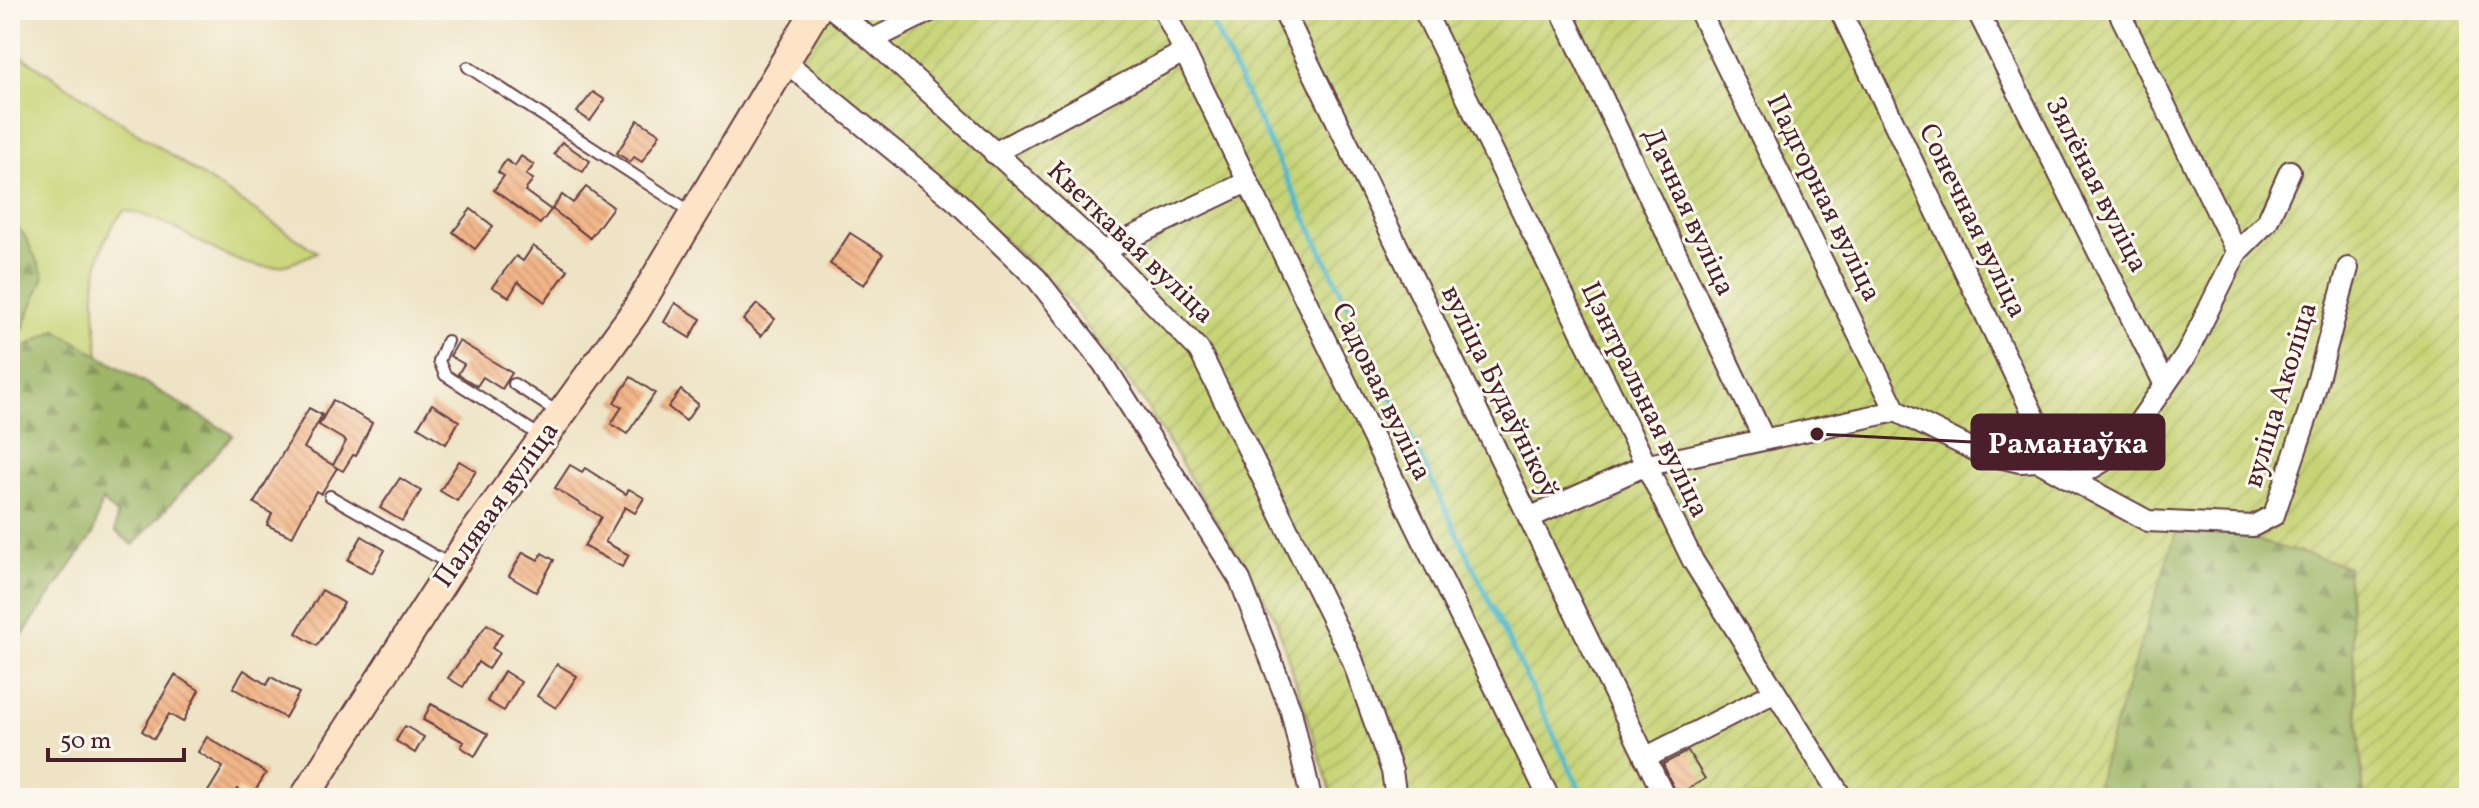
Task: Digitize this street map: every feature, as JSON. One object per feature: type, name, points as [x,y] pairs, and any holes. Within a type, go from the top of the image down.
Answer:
[{"type":"main road","name":"Палявая вуліца","points":[[304,798],[452,566],[635,312],[696,215],[816,10]]},
{"type":"street","name":"Кветкавая вуліца","points":[[834,10],[872,40],[1103,251],[1199,350],[1352,659],[1392,771],[1396,798]]},
{"type":"street","points":[[872,40],[932,10]]},
{"type":"street","name":"Садовая вуліца","points":[[1164,10],[1549,798]]},
{"type":"street","name":"вуліца Будаўнікоў","points":[[1283,10],[1665,798]]},
{"type":"street","name":"Цэнтральная вуліца","points":[[1424,10],[1693,561],[1842,798]]},
{"type":"street","name":"Дачная вуліца","points":[[1561,10],[1764,439]]},
{"type":"street","name":"Падгорная вуліца","points":[[1699,10],[1896,411]]},
{"type":"street","name":"Сонечная вуліца","points":[[1840,10],[2038,424],[2038,461]]},
{"type":"street","name":"Зялёная вуліца","points":[[1977,10],[2165,385]]},
{"type":"street","points":[[2118,10],[2237,252]]},
{"type":"street","points":[[994,153],[1184,52]]},
{"type":"street","points":[[787,63],[957,202],[1037,279],[1103,363],[1240,580],[1291,711],[1311,798]]},
{"type":"street","points":[[2072,480],[2114,455],[2165,385],[2186,355],[2237,252],[2267,222],[2290,171]]},
{"type":"street","points":[[1103,251],[1247,182]]},
{"type":"street","name":"вуліца Аколіца","points":[[2038,461],[2148,521],[2253,526],[2274,515],[2310,408],[2348,268]]},
{"type":"street","points":[[1529,518],[1644,466],[1896,411],[1978,452],[2020,462],[2038,461]]},
{"type":"street","points":[[1645,758],[1775,692]]},
{"type":"lane","points":[[468,67],[696,215]]},
{"type":"lane","points":[[447,341],[439,361],[445,375],[544,438]]},
{"type":"lane","points":[[514,384],[561,414]]},
{"type":"lane","points":[[330,496],[452,566]]},
{"type":"green space","points":[[816,10],[2469,10],[2469,798],[2364,798],[2347,566],[2213,528],[2178,525],[2092,798],[1333,798],[1275,617],[1142,399],[1059,290],[886,132],[787,63]]},
{"type":"green space","points":[[17,53],[317,252],[282,266],[253,265],[217,251],[162,222],[124,211],[112,226],[99,261],[95,318],[99,356],[56,330],[10,355],[10,336],[23,328],[25,236],[10,220],[10,65]]},
{"type":"green space","points":[[10,220],[25,236],[44,276],[23,329],[10,336]]},
{"type":"green space","points":[[56,330],[233,435],[133,545],[115,531],[117,515],[102,500],[93,534],[10,653],[10,355]]},
{"type":"green space","points":[[2178,524],[2213,528],[2347,566],[2364,798],[2092,798]]},
{"type":"building","points":[[593,92],[605,100],[590,121],[577,112]]},
{"type":"building","points":[[638,120],[660,134],[642,162],[634,157],[630,162],[617,153]]},
{"type":"building","points":[[562,142],[590,161],[583,172],[554,154]]},
{"type":"building","points":[[521,156],[534,165],[526,175],[533,179],[525,191],[551,210],[540,224],[494,190],[504,176],[498,172],[506,160],[515,166]]},
{"type":"building","points":[[586,187],[613,207],[590,238],[552,209],[562,195],[573,203]]},
{"type":"building","points":[[471,209],[493,226],[475,249],[453,232]]},
{"type":"building","points":[[850,233],[883,254],[864,285],[830,264]]},
{"type":"building","points":[[533,246],[568,270],[545,302],[518,282],[509,297],[492,287],[516,256],[523,261]]},
{"type":"building","points":[[675,303],[701,319],[690,338],[664,322]]},
{"type":"building","points":[[757,304],[775,319],[761,336],[743,320]]},
{"type":"building","points":[[459,341],[512,373],[502,389],[483,377],[477,386],[458,374],[464,364],[450,356]]},
{"type":"building","points":[[631,377],[655,393],[627,434],[611,424],[622,407],[614,402]]},
{"type":"building","points":[[681,390],[698,404],[686,421],[668,407]]},
{"type":"building","points":[[333,400],[372,423],[356,456],[353,455],[343,471],[334,466],[337,468],[321,494],[316,491],[292,537],[267,525],[272,514],[254,503],[309,408],[322,415],[304,448],[333,465],[346,441],[319,425]]},
{"type":"building","points":[[432,404],[459,421],[446,444],[418,427]]},
{"type":"building","points":[[459,461],[476,471],[457,501],[440,491]]},
{"type":"building","points":[[570,465],[582,472],[585,468],[626,494],[629,489],[644,498],[635,513],[625,507],[605,542],[629,555],[622,567],[584,546],[601,517],[555,488]]},
{"type":"building","points":[[400,478],[421,491],[402,521],[380,508]]},
{"type":"building","points":[[362,536],[385,550],[372,573],[348,560]]},
{"type":"building","points":[[523,552],[538,560],[542,553],[554,560],[536,592],[509,576]]},
{"type":"building","points":[[322,590],[344,603],[317,646],[296,633]]},
{"type":"building","points":[[487,624],[502,634],[492,648],[499,653],[488,669],[478,662],[463,687],[448,678]]},
{"type":"building","points":[[557,664],[577,676],[556,708],[537,696]]},
{"type":"building","points":[[244,670],[267,685],[271,677],[299,693],[285,718],[233,688]]},
{"type":"building","points":[[504,671],[521,682],[504,711],[487,701]]},
{"type":"building","points":[[175,675],[199,690],[183,722],[169,714],[154,739],[142,731]]},
{"type":"building","points":[[431,704],[488,734],[475,756],[461,747],[464,742],[423,720]]},
{"type":"building","points":[[405,726],[424,737],[415,753],[396,741]]},
{"type":"building","points":[[207,737],[266,773],[251,797],[238,789],[233,798],[204,798],[223,767],[198,752]]},
{"type":"building","points":[[1688,751],[1705,779],[1677,795],[1663,764]]},
{"type":"waterway","points":[[1206,10],[1584,798]]},
{"type":"place","name":"Раманаўка","points":[[1817,434]]}]
